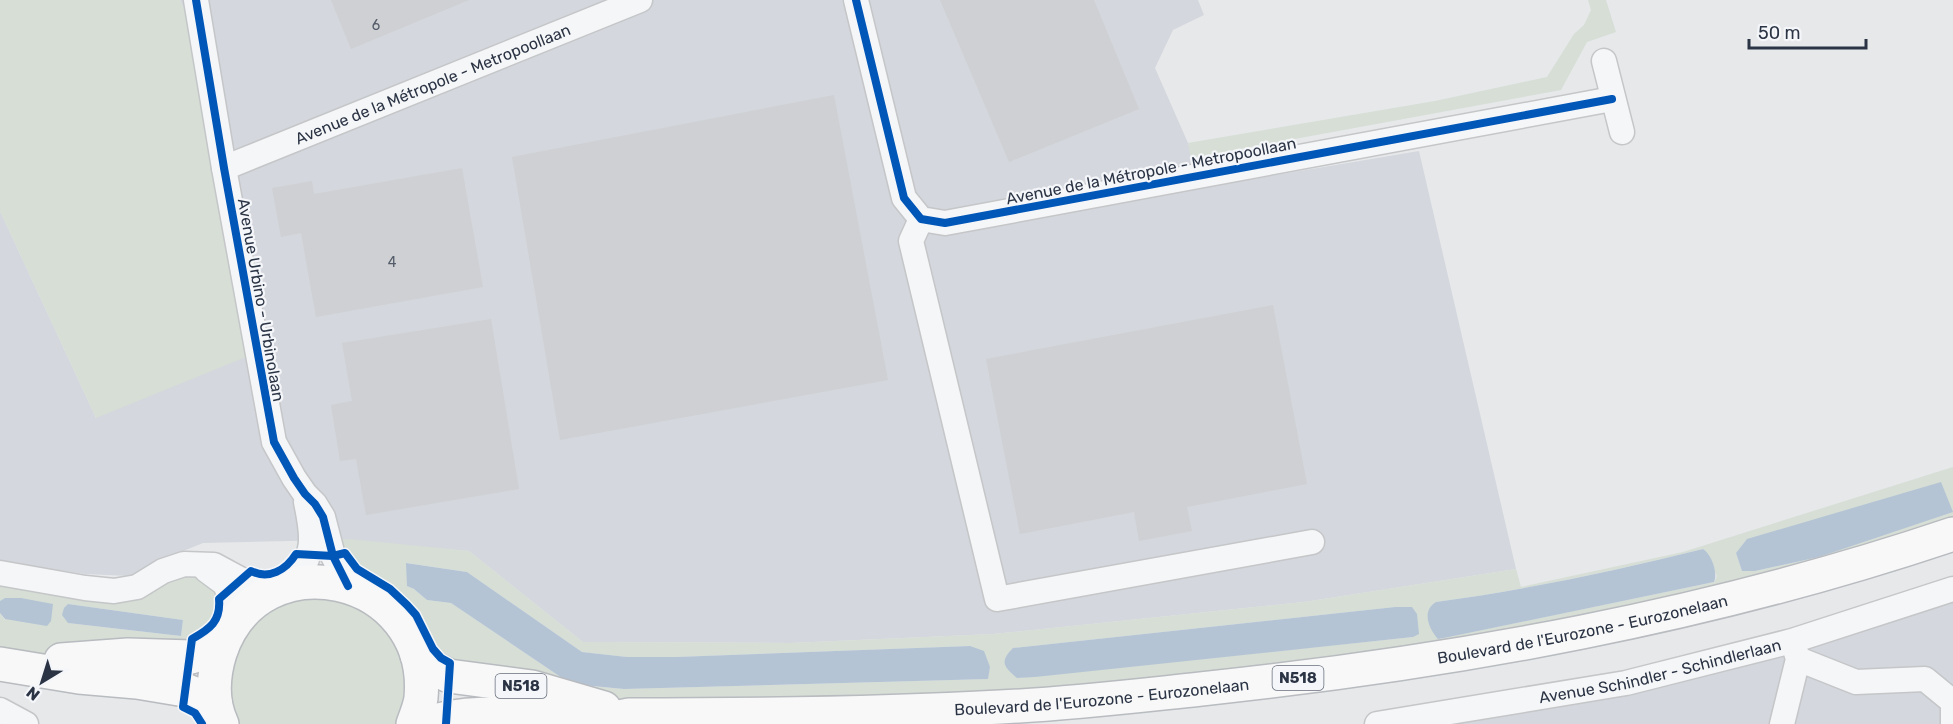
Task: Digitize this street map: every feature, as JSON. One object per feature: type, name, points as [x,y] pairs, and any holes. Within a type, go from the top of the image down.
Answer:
[{"type":"highway","name":"Boulevard de l'Eurozone - Eurozonelaan","points":[[426,724],[446,717],[471,714],[599,720],[628,715],[870,713],[1003,707],[1174,692],[1347,671],[1452,656],[1640,621],[1772,589],[1953,534]]},
{"type":"highway","name":"N518","points":[[284,588],[322,581],[348,586],[374,598],[395,616],[411,640],[417,655],[420,699],[413,724]]},
{"type":"highway","points":[[218,713],[214,675],[228,633],[238,618],[254,603],[284,588]]},
{"type":"highway","points":[[7,666],[123,655],[191,657],[222,647]]},
{"type":"highway","name":"Boulevard de l'Eurozone - Eurozonelaan","points":[[417,655],[433,668],[449,676],[532,687],[628,715]]},
{"type":"highway","points":[[7,666],[185,690],[218,713]]},
{"type":"street","name":"Avenue Urbino - Urbinolaan","points":[[196,0],[274,442],[284,463],[323,518],[333,556],[348,586]]},
{"type":"street","name":"Avenue de la Métropole - Metropoollaan","points":[[224,168],[640,0]]},
{"type":"street","points":[[856,0],[904,198],[921,219],[911,241],[997,599],[1311,542]]},
{"type":"street","points":[[1604,61],[1622,132]]},
{"type":"street","name":"Avenue de la Métropole - Metropoollaan","points":[[921,219],[945,223],[1612,99]]},
{"type":"street","name":"Avenue Urbino - Urbinolaan","points":[[284,588],[309,555],[312,542],[312,526],[304,494]]},
{"type":"street","points":[[0,573],[114,591],[137,587],[163,571],[184,564],[214,565],[255,587],[284,588]]},
{"type":"street","points":[[200,565],[225,584],[238,618]]},
{"type":"street","name":"Avenue Schindler - Schindlerlaan","points":[[1377,724],[1626,683],[1795,650],[1945,592]]},
{"type":"street","points":[[1782,724],[1795,650],[1856,682],[1925,679],[1953,702],[1953,724]]},
{"type":"street","points":[[0,710],[26,724]]},
{"type":"shaded area","points":[[0,0],[180,0],[185,11],[246,357],[96,418],[0,211]]},
{"type":"shaded area","points":[[180,0],[1198,0],[1204,15],[1173,30],[1155,68],[1188,143],[1199,188],[1419,151],[1516,569],[1304,602],[993,634],[791,643],[583,642],[469,551],[336,540],[203,543],[161,560],[131,576],[85,574],[0,561],[0,211],[96,418],[185,11]]},
{"type":"shaded area","points":[[1588,0],[1606,0],[1616,32],[1587,42],[1561,90],[1191,158],[1188,143],[1435,101],[1547,77],[1574,34],[1584,25],[1591,10]]},
{"type":"shaded area","points":[[1953,467],[1953,523],[1803,569],[1461,643],[1117,687],[630,705],[453,672],[435,646],[418,613],[389,586],[357,566],[347,551],[338,553],[336,540],[349,539],[469,551],[583,642],[791,643],[993,634],[1304,602],[1516,569],[1521,587],[1683,552]],"holes":[[[1748,539],[1819,557],[1755,571],[1742,571],[1736,553]],[[1703,549],[1717,576],[1714,582],[1438,639],[1436,602],[1537,586]],[[407,563],[467,572],[582,652],[627,657],[676,657],[970,646],[990,667],[987,679],[624,689],[571,684],[451,603],[427,600],[407,586]],[[1395,607],[1411,607],[1413,637],[1017,678],[1013,648]]]},
{"type":"shaded area","points":[[198,576],[222,591],[215,596],[214,617],[207,626],[189,638],[189,647],[120,648],[33,656],[0,654],[0,613],[5,620],[5,598],[0,601],[0,585],[117,601],[136,597],[176,579]],"holes":[[[68,604],[183,620],[181,636],[68,623]]]},
{"type":"shaded area","points":[[1953,582],[1953,724],[1421,724],[1747,661],[1950,604],[1943,587]]},
{"type":"shaded area","points":[[300,599],[328,599],[363,610],[387,632],[403,661],[406,680],[405,701],[398,724],[236,724],[228,692],[236,655],[245,636],[265,615]]},
{"type":"water","points":[[1941,482],[1953,512],[1819,557],[1755,571],[1742,571],[1736,553],[1747,539]]},
{"type":"water","points":[[1703,549],[1713,564],[1714,582],[1438,639],[1428,620],[1429,610],[1436,602],[1570,579]]},
{"type":"water","points":[[406,563],[467,572],[582,652],[627,657],[676,657],[970,646],[984,651],[990,667],[988,679],[624,689],[571,684],[451,603],[427,600],[407,586]]},
{"type":"water","points":[[5,598],[21,598],[53,604],[51,621],[47,626],[5,619],[0,613],[0,601]]},
{"type":"water","points":[[68,604],[183,620],[181,636],[68,623],[62,615]]},
{"type":"water","points":[[1412,607],[1417,614],[1419,634],[1413,637],[1035,677],[1017,678],[1005,664],[1006,657],[1013,648]]},
{"type":"building","points":[[331,0],[469,0],[351,49]]},
{"type":"building","points":[[940,0],[1094,0],[1139,109],[1009,162]]},
{"type":"building","points":[[834,95],[888,380],[560,440],[512,157]]},
{"type":"building","points":[[462,168],[483,287],[316,317],[301,233],[281,237],[272,188],[312,181],[314,194]]},
{"type":"building","points":[[1273,305],[1307,484],[1187,507],[1192,531],[1139,541],[1134,512],[1020,534],[986,359]]},
{"type":"building","points":[[491,319],[519,489],[366,515],[356,459],[340,461],[331,405],[352,401],[342,343]]},
{"type":"cycle path","points":[[196,0],[274,442],[294,478],[323,517],[333,556],[348,586]]},
{"type":"cycle path","points":[[856,0],[904,198],[921,219],[945,223],[1612,99]]},
{"type":"cycle path","points":[[202,724],[195,713],[183,707],[192,639],[213,624],[218,613],[219,599],[251,571],[258,574],[271,574],[282,569],[296,554],[333,556],[345,553],[357,569],[390,589],[407,605],[416,615],[433,649],[441,658],[450,663],[446,724]]}]
